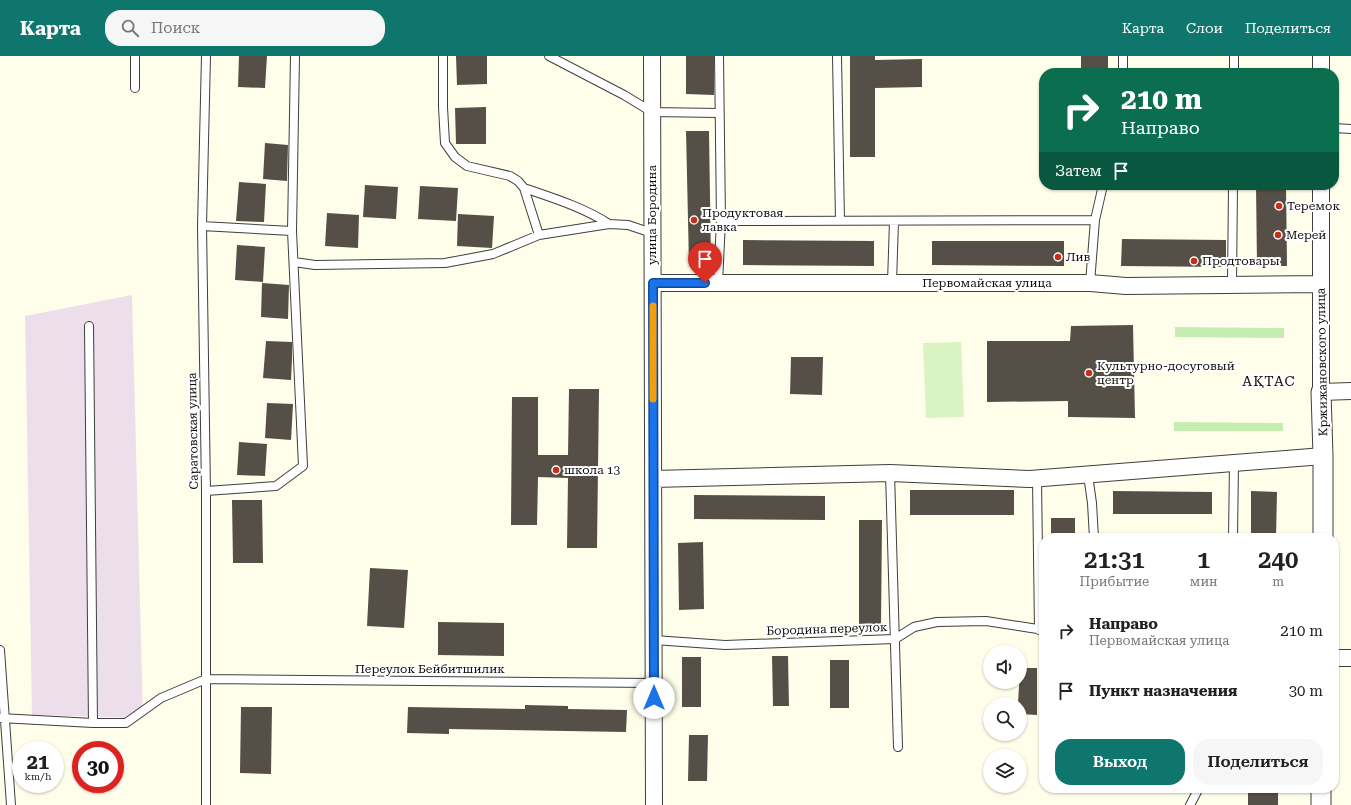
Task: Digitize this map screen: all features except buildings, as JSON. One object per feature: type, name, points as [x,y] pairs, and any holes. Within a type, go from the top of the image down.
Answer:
[{"type":"street","name":"улица Бородина","points":[[652,56],[654,805]]},
{"type":"street","points":[[1321,56],[1321,68]]},
{"type":"street","name":"Кржижановского улица","points":[[1321,190],[1323,533]]},
{"type":"street","name":"Первомайская улица","points":[[653,283],[1090,284],[1126,286],[1321,284]]},
{"type":"street","points":[[1321,392],[1351,391]]},
{"type":"street","points":[[653,479],[890,473],[1037,479],[1323,456]]},
{"type":"street","points":[[1339,658],[1351,658]]},
{"type":"street","points":[[1321,793],[1321,805]]},
{"type":"lane","points":[[135,56],[135,88]]},
{"type":"lane","name":"Саратовская улица","points":[[206,56],[202,226],[206,491],[206,805]]},
{"type":"lane","points":[[206,491],[276,486],[303,466],[292,231],[296,56]]},
{"type":"lane","points":[[443,56],[445,143],[455,157],[467,166],[510,176],[524,188],[568,203],[595,215],[609,224]]},
{"type":"lane","points":[[549,56],[624,95],[652,112],[719,113]]},
{"type":"lane","points":[[718,283],[721,221],[719,56]]},
{"type":"lane","points":[[837,56],[840,221]]},
{"type":"lane","points":[[1123,56],[1124,68]]},
{"type":"lane","points":[[1234,56],[1234,68]]},
{"type":"lane","points":[[1339,128],[1351,129]]},
{"type":"lane","points":[[524,188],[539,235]]},
{"type":"lane","points":[[1090,284],[1095,220],[1101,190]]},
{"type":"lane","points":[[1232,284],[1233,190]]},
{"type":"lane","points":[[721,221],[1095,220]]},
{"type":"lane","points":[[892,284],[894,221]]},
{"type":"lane","points":[[294,262],[315,265],[445,263],[493,254],[539,235],[609,224],[628,225],[652,233]]},
{"type":"lane","points":[[202,226],[292,231]]},
{"type":"lane","points":[[89,326],[92,723]]},
{"type":"lane","points":[[1233,533],[1234,463]]},
{"type":"lane","points":[[890,473],[898,746]]},
{"type":"lane","points":[[1088,475],[1092,503],[1094,533]]},
{"type":"lane","points":[[1037,479],[1039,539]]},
{"type":"lane","name":"Бородина переулок","points":[[654,640],[725,645],[895,639],[914,627],[938,622],[986,621],[1039,630]]},
{"type":"lane","points":[[0,650],[2,718],[11,805]]},
{"type":"lane","points":[[2,718],[92,723],[126,723],[161,698],[206,679]]},
{"type":"lane","name":"Переулок Бейбитшилик","points":[[206,679],[654,682]]},
{"type":"lane","points":[[1190,805],[1196,793]]},
{"type":"shaded area","points":[[132,295],[143,718],[32,715],[25,316]]},
{"type":"green space","points":[[1175,327],[1284,328],[1284,338],[1175,337]]},
{"type":"green space","points":[[961,342],[964,417],[926,418],[923,343]]},
{"type":"green space","points":[[1174,422],[1283,423],[1283,431],[1174,431]]},
{"type":"slow traffic","points":[[653,306],[653,399]]},
{"type":"place","name":"Теремок","points":[[1279,206]]},
{"type":"place","name":"Продуктовая лавка","points":[[694,220]]},
{"type":"place","name":"Мерей","points":[[1278,235]]},
{"type":"place","name":"Лив","points":[[1058,257]]},
{"type":"place","name":"Продтовары","points":[[1194,261]]},
{"type":"place","name":"Культурно-досуговый центр","points":[[1089,373]]},
{"type":"place","name":"школа 13","points":[[556,470]]},
{"type":"district","name":"АҚТАС","points":[[1269,381]]},
{"type":"route","points":[[654,698],[653,283],[705,283]]}]
